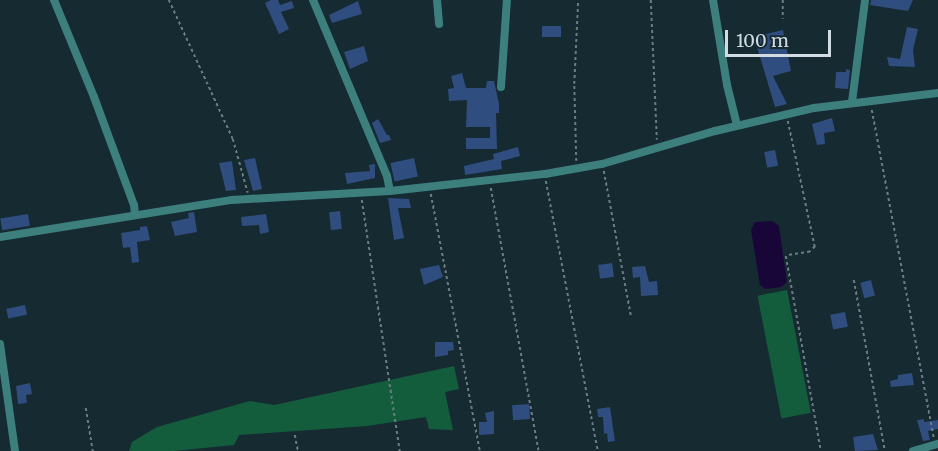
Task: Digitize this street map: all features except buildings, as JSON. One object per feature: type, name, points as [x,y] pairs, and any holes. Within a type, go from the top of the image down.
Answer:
[{"type":"street","points":[[54,0],[94,97],[134,205],[135,214]]},
{"type":"street","points":[[313,0],[390,191]]},
{"type":"street","points":[[437,0],[439,24]]},
{"type":"street","points":[[501,87],[507,0]]},
{"type":"street","points":[[713,0],[727,85],[737,125]]},
{"type":"street","points":[[852,102],[865,0]]},
{"type":"street","points":[[0,237],[135,214],[249,200],[390,191],[545,174],[602,164],[658,150],[737,125],[786,114],[852,102],[938,93]]},
{"type":"street","points":[[0,344],[15,451]]},
{"type":"street","points":[[913,451],[937,445]]},
{"type":"path","points":[[169,0],[233,139],[249,200]]},
{"type":"path","points":[[577,169],[574,113],[578,0]]},
{"type":"path","points":[[651,0],[658,150]]},
{"type":"path","points":[[783,0],[783,19]]},
{"type":"path","points":[[870,100],[937,445]]},
{"type":"path","points":[[786,114],[815,247],[810,252],[786,256],[821,451]]},
{"type":"path","points":[[602,164],[631,315]]},
{"type":"path","points":[[545,174],[598,451]]},
{"type":"path","points":[[490,181],[539,451]]},
{"type":"path","points":[[430,187],[480,451]]},
{"type":"path","points":[[361,193],[400,451]]},
{"type":"path","points":[[854,280],[885,451]]},
{"type":"path","points":[[86,408],[93,451]]},
{"type":"path","points":[[295,435],[298,451]]},
{"type":"green space","points":[[787,290],[811,413],[781,418],[758,296]]},
{"type":"green space","points":[[454,366],[459,389],[445,392],[453,430],[429,429],[426,417],[367,426],[239,435],[234,445],[174,451],[129,451],[132,442],[157,427],[250,401],[274,405]]},
{"type":"shaded area","points":[[772,221],[779,226],[787,282],[781,287],[765,289],[760,285],[751,230],[755,222]]}]
